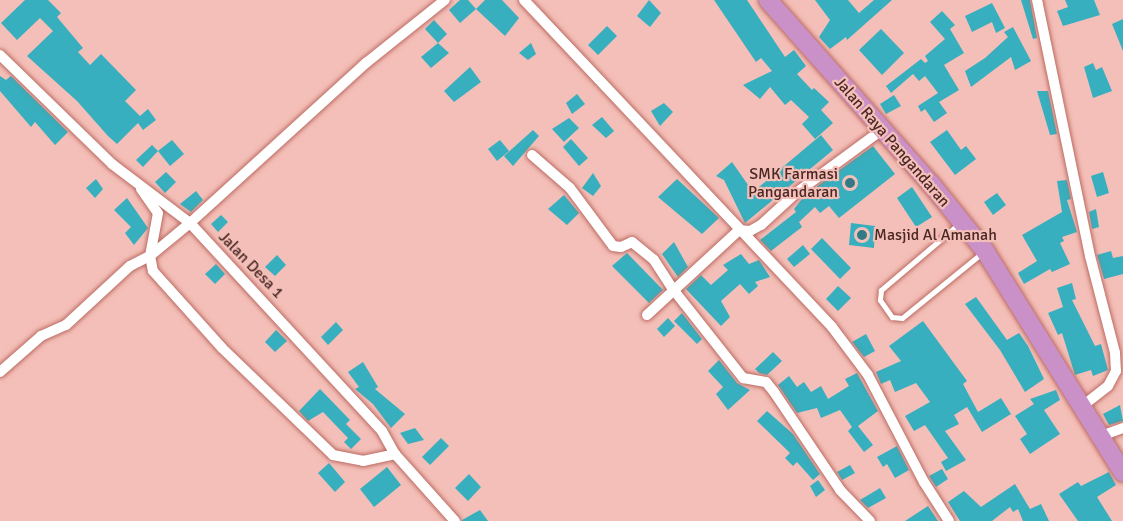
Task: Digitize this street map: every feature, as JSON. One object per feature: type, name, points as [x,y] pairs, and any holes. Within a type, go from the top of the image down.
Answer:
[{"type":"highway","name":"Jalan Raya Pangandaran","points":[[768,0],[883,129],[985,251],[1084,405],[1123,473]]},
{"type":"street","points":[[0,372],[41,336],[66,326],[130,266],[150,256],[190,223],[366,63],[445,0]]},
{"type":"street","points":[[524,0],[739,230],[811,303],[856,356],[949,521]]},
{"type":"street","points":[[1037,0],[1090,256],[1114,352],[1116,371],[1108,386],[1084,405]]},
{"type":"street","name":"Jalan Desa 1","points":[[0,55],[141,188],[153,193],[190,223],[382,431],[395,454],[455,521]]},
{"type":"street","points":[[647,315],[672,288],[739,230],[750,231],[761,225],[796,193],[883,129]]},
{"type":"street","points":[[532,154],[570,188],[613,246],[621,247],[630,241],[654,260],[672,288],[743,378],[766,382],[840,490],[870,521]]},
{"type":"street","points":[[141,188],[158,213],[150,256],[153,271],[222,348],[333,454],[363,461],[395,454]]},
{"type":"street","points":[[1101,436],[1123,429]]},
{"type":"lane","points":[[962,222],[881,290],[880,300],[892,316],[902,318],[985,251]]},
{"type":"building","points":[[25,0],[48,0],[61,13],[57,17],[83,48],[78,52],[90,65],[101,54],[136,90],[125,101],[140,116],[148,109],[156,120],[143,130],[138,123],[117,144],[108,136],[77,101],[27,56],[53,31],[40,18],[17,40],[1,23]]},
{"type":"building","points":[[460,0],[468,0],[476,9],[460,23],[449,10]]},
{"type":"building","points":[[485,0],[502,0],[519,18],[505,36],[476,9]]},
{"type":"building","points":[[649,0],[661,13],[650,27],[637,16]]},
{"type":"building","points":[[714,0],[747,0],[785,57],[794,50],[806,66],[797,74],[812,90],[814,88],[829,102],[821,110],[833,123],[815,139],[802,124],[809,117],[791,100],[785,105],[770,87],[760,99],[743,85],[772,71],[761,58],[756,62]]},
{"type":"building","points":[[815,0],[848,0],[859,13],[874,0],[892,0],[847,40],[846,37],[830,49],[819,37],[830,20]]},
{"type":"building","points":[[1021,0],[1030,0],[1037,38],[1033,39]]},
{"type":"building","points":[[1065,0],[1094,0],[1100,15],[1063,26],[1057,11],[1068,7]]},
{"type":"building","points":[[992,3],[1005,28],[996,33],[992,22],[972,32],[965,16]]},
{"type":"building","points":[[942,11],[955,25],[950,29],[964,53],[944,65],[959,90],[939,102],[947,113],[934,122],[925,109],[921,112],[918,106],[938,93],[925,76],[919,81],[913,74],[891,93],[886,86],[921,59],[925,63],[928,61],[925,56],[945,39],[930,22]]},
{"type":"building","points":[[1123,19],[1123,51],[1112,24]]},
{"type":"building","points":[[434,20],[447,34],[438,43],[425,29]]},
{"type":"building","points":[[607,26],[617,36],[598,55],[588,45]]},
{"type":"building","points":[[1013,27],[1031,61],[1015,70],[1011,57],[971,87],[965,71],[985,58],[1008,37],[1004,32]]},
{"type":"building","points":[[881,29],[904,53],[882,75],[859,50]]},
{"type":"building","points":[[438,43],[449,53],[431,68],[421,57]]},
{"type":"building","points":[[531,43],[536,54],[528,60],[519,53]]},
{"type":"building","points":[[1093,63],[1096,70],[1102,67],[1112,91],[1093,98],[1084,67]]},
{"type":"building","points":[[470,67],[481,82],[454,102],[444,91]]},
{"type":"building","points":[[0,76],[6,80],[11,76],[68,132],[55,145],[35,122],[31,127],[0,91]]},
{"type":"building","points":[[1037,91],[1048,91],[1057,134],[1050,135]]},
{"type":"building","points":[[577,94],[585,104],[572,114],[566,103]]},
{"type":"building","points":[[894,95],[901,106],[886,114],[880,104]]},
{"type":"building","points":[[664,103],[673,112],[660,126],[651,111]]},
{"type":"building","points":[[602,117],[614,131],[606,138],[592,125]]},
{"type":"building","points":[[569,118],[579,128],[564,142],[552,129]]},
{"type":"building","points":[[533,130],[539,136],[513,166],[504,156]]},
{"type":"building","points":[[947,130],[961,150],[966,146],[976,159],[955,175],[930,142]]},
{"type":"building","points":[[821,135],[833,150],[745,223],[724,180],[716,176],[732,162],[753,192]]},
{"type":"building","points":[[571,139],[588,158],[579,166],[563,147]]},
{"type":"building","points":[[172,140],[184,154],[170,166],[158,151]]},
{"type":"building","points":[[500,140],[509,151],[497,161],[488,149]]},
{"type":"building","points":[[152,145],[158,151],[143,167],[136,160]]},
{"type":"building","name":"SMK Farmasi Pangandaran","points":[[873,146],[895,174],[839,218],[829,206],[820,213],[815,207],[799,222],[802,227],[771,251],[760,240],[796,212],[794,209],[805,195]]},
{"type":"building","points":[[166,172],[176,182],[165,193],[155,182]]},
{"type":"building","points":[[1103,172],[1109,193],[1097,197],[1091,176]]},
{"type":"building","points":[[593,173],[601,186],[593,196],[582,188]]},
{"type":"building","points":[[96,179],[103,189],[95,198],[86,188]]},
{"type":"building","points":[[677,179],[719,218],[702,234],[658,197]]},
{"type":"building","points":[[1067,180],[1071,199],[1067,200],[1077,232],[1062,237],[1064,241],[1060,243],[1070,264],[1052,272],[1050,269],[1024,284],[1018,273],[1037,261],[1022,235],[1062,212],[1057,181]]},
{"type":"building","points":[[912,187],[932,217],[916,227],[897,198]]},
{"type":"building","points":[[196,191],[203,200],[191,212],[180,204]]},
{"type":"building","points":[[997,193],[1006,205],[993,215],[984,202]]},
{"type":"building","points":[[564,195],[579,213],[567,225],[548,209]]},
{"type":"building","points":[[127,198],[148,228],[134,245],[125,233],[131,227],[114,210]]},
{"type":"building","points":[[1096,209],[1099,227],[1092,229],[1089,212]]},
{"type":"building","points":[[221,215],[228,222],[218,232],[211,224]]},
{"type":"building","name":"Masjid Al Amanah","points":[[851,223],[875,226],[874,248],[849,245]]},
{"type":"building","points":[[822,238],[851,268],[840,279],[811,249]]},
{"type":"building","points":[[674,242],[688,267],[678,277],[662,254]]},
{"type":"building","points":[[803,245],[810,254],[794,267],[787,259]]},
{"type":"building","points":[[1111,251],[1113,258],[1123,256],[1123,274],[1104,279],[1097,255]]},
{"type":"building","points":[[627,253],[663,290],[649,303],[612,266]]},
{"type":"building","points":[[741,254],[749,264],[759,260],[770,277],[755,282],[758,286],[749,294],[740,284],[721,301],[730,317],[721,326],[686,289],[701,275],[711,285],[728,270],[723,265]]},
{"type":"building","points":[[277,255],[286,265],[275,276],[265,267]]},
{"type":"building","points":[[216,264],[225,274],[215,284],[205,274]]},
{"type":"building","points":[[1072,283],[1076,299],[1072,300],[1095,346],[1101,344],[1108,370],[1093,376],[1091,370],[1075,375],[1062,333],[1058,335],[1048,313],[1063,307],[1057,288]]},
{"type":"building","points":[[838,286],[851,298],[838,311],[826,299]]},
{"type":"building","points":[[976,297],[1007,340],[1019,333],[1028,346],[1044,379],[1025,392],[1000,350],[965,304]]},
{"type":"building","points":[[682,313],[702,339],[697,344],[674,321]]},
{"type":"building","points":[[668,318],[675,326],[664,337],[657,329]]},
{"type":"building","points":[[923,321],[967,381],[963,384],[978,412],[1001,398],[1011,414],[982,432],[967,407],[954,415],[959,424],[945,431],[966,460],[946,471],[941,462],[948,458],[925,425],[914,431],[905,416],[930,402],[916,383],[895,392],[890,380],[881,384],[876,372],[901,361],[889,346]]},
{"type":"building","points":[[336,322],[343,330],[328,345],[321,337]]},
{"type":"building","points":[[276,330],[287,341],[275,352],[265,342]]},
{"type":"building","points":[[866,334],[875,351],[864,357],[852,342]]},
{"type":"building","points":[[773,352],[782,361],[767,375],[759,373],[755,369]]},
{"type":"building","points":[[719,360],[737,383],[750,390],[728,410],[716,394],[723,387],[708,371]]},
{"type":"building","points":[[363,362],[378,387],[375,389],[405,414],[391,428],[373,404],[355,389],[359,387],[348,372]]},
{"type":"building","points":[[857,373],[878,411],[858,426],[873,445],[864,452],[848,431],[852,427],[840,410],[821,418],[817,408],[797,413],[778,385],[789,376],[797,387],[804,382],[811,392],[821,386],[828,399],[849,386],[845,379]]},
{"type":"building","points":[[320,389],[350,420],[346,424],[361,439],[351,449],[344,442],[348,438],[323,412],[308,421],[299,411]]},
{"type":"building","points":[[1056,390],[1060,400],[1044,410],[1060,434],[1030,454],[1020,439],[1027,434],[1015,416],[1034,404],[1030,399]]},
{"type":"building","points":[[1120,405],[1123,421],[1109,425],[1103,414]]},
{"type":"building","points":[[767,411],[793,434],[820,474],[813,480],[797,462],[793,466],[785,458],[790,453],[757,421]]},
{"type":"building","points":[[415,428],[424,440],[408,444],[400,433]]},
{"type":"building","points":[[441,438],[449,446],[430,465],[422,457]]},
{"type":"building","points":[[897,446],[909,470],[895,478],[887,464],[883,467],[877,457]]},
{"type":"building","points":[[329,463],[345,482],[335,492],[318,473]]},
{"type":"building","points":[[850,465],[855,473],[842,480],[837,472]]},
{"type":"building","points":[[387,467],[401,485],[374,507],[360,489]]},
{"type":"building","points":[[942,469],[948,479],[936,487],[929,476]]},
{"type":"building","points":[[1109,472],[1116,485],[1097,497],[1112,521],[1078,521],[1059,494],[1078,482],[1081,486]]},
{"type":"building","points":[[469,474],[481,487],[468,501],[455,488]]},
{"type":"building","points":[[818,480],[825,490],[816,497],[810,486]]},
{"type":"building","points":[[1015,484],[1030,509],[1041,504],[1049,521],[1023,521],[1018,509],[1013,512],[1010,507],[992,521],[960,521],[948,502],[964,491],[981,507]]},
{"type":"building","points":[[880,488],[886,498],[868,508],[860,500]]},
{"type":"building","points":[[928,506],[938,521],[905,521]]},
{"type":"building","points":[[480,510],[488,521],[462,521],[462,520]]},
{"type":"place","name":"SMK Farmasi Pangandaran","points":[[850,183]]},
{"type":"place","name":"Masjid Al Amanah","points":[[862,235]]}]
